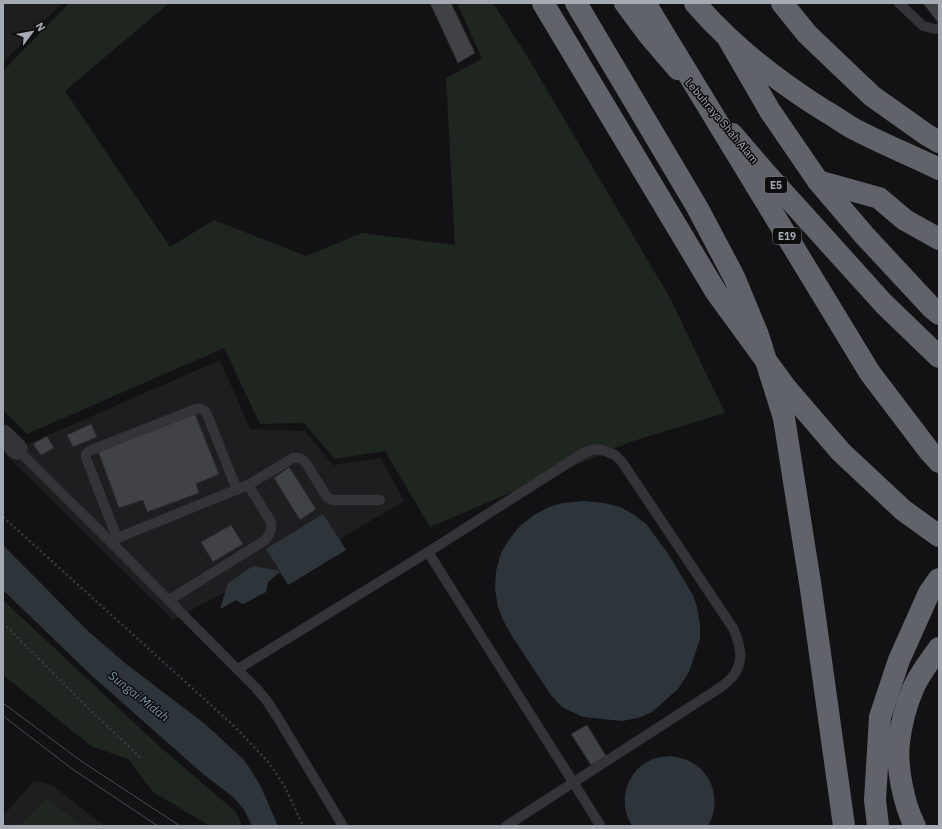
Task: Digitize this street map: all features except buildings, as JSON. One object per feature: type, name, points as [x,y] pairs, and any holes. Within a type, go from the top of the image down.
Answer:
[{"type":"highway","points":[[543,3],[716,292],[786,388],[841,452],[903,510],[939,536]]},
{"type":"highway","points":[[576,3],[698,207],[734,277],[758,335],[784,418],[810,581],[844,826]]},
{"type":"highway","name":"Lebuhraya Shah Alam","points":[[625,3],[648,34],[763,170],[884,304],[939,358]]},
{"type":"highway","name":"E19","points":[[645,3],[870,373],[939,462]]},
{"type":"highway","points":[[695,3],[712,22],[750,58],[810,102],[856,130],[939,169]]},
{"type":"highway","points":[[707,3],[770,111],[818,181],[865,236],[939,314]]},
{"type":"highway","points":[[782,3],[807,34],[872,96],[939,142]]},
{"type":"highway","points":[[818,181],[879,198],[904,220],[939,238]]},
{"type":"highway","points":[[878,826],[875,800],[880,717],[899,660],[929,593],[939,579]]},
{"type":"highway","points":[[915,826],[904,795],[899,770],[899,743],[905,713],[913,689],[939,648]]},
{"type":"lane","points":[[898,3],[923,26],[935,29],[939,28]]},
{"type":"lane","points":[[113,539],[86,458],[86,454],[89,451],[200,408],[206,412],[237,490]]},
{"type":"lane","points":[[10,442],[113,539],[169,600],[256,688],[271,707],[343,826]]},
{"type":"lane","points":[[238,669],[428,552],[585,452],[595,449],[615,455],[622,462],[733,628],[741,655],[739,666],[733,676],[721,687],[506,826]]},
{"type":"lane","points":[[113,539],[237,490],[293,458],[298,457],[306,463],[327,497],[332,500],[380,500]]},
{"type":"lane","points":[[169,600],[264,542],[267,538],[271,529],[270,520],[248,485]]},
{"type":"lane","points":[[428,552],[600,825]]},
{"type":"path","points":[[3,517],[233,725],[270,764],[285,788],[302,826]]},
{"type":"path","points":[[3,623],[90,710],[141,758]]},
{"type":"shaded area","points":[[3,3],[62,3],[3,62]]},
{"type":"shaded area","points":[[69,3],[169,3],[65,91],[170,247],[214,220],[306,256],[362,233],[455,245],[446,78],[482,59],[457,3],[493,3],[527,56],[670,298],[725,413],[630,442],[430,527],[385,451],[335,459],[304,423],[260,424],[224,348],[27,434],[3,410],[3,71]]},
{"type":"shaded area","points":[[220,360],[250,429],[305,431],[333,465],[381,458],[404,501],[340,539],[346,550],[288,585],[280,572],[268,582],[266,592],[243,604],[236,600],[220,609],[225,592],[173,620],[4,453],[17,449]]},
{"type":"shaded area","points":[[3,600],[160,747],[236,812],[242,826],[210,826],[153,792],[128,759],[91,746],[3,675]]},
{"type":"shaded area","points":[[34,781],[52,785],[104,826],[3,826],[3,816]]},
{"type":"shaded area","points":[[46,798],[82,826],[20,826]]},
{"type":"water","points":[[583,501],[604,503],[620,507],[633,514],[646,524],[667,552],[693,595],[697,607],[700,624],[700,639],[689,672],[678,689],[652,712],[638,718],[622,721],[583,717],[562,707],[550,694],[512,636],[498,607],[495,589],[496,571],[501,553],[520,526],[534,515],[549,507],[563,503]]},
{"type":"water","points":[[323,514],[346,550],[288,585],[280,572],[268,582],[266,592],[243,604],[236,600],[220,609],[228,583],[253,566],[280,571],[266,549]]},
{"type":"water","name":"Sungai Midah","points":[[3,545],[89,632],[125,663],[205,724],[243,759],[261,787],[278,826],[252,826],[243,808],[232,796],[203,774],[90,674],[3,590]]},
{"type":"water","points":[[670,756],[691,762],[699,767],[710,782],[713,790],[714,808],[708,826],[632,826],[628,819],[625,803],[625,794],[630,779],[641,766],[647,762]]},
{"type":"tram line","points":[[3,703],[81,761],[180,826]]},
{"type":"tram line","points":[[3,716],[71,768],[158,826]]}]
